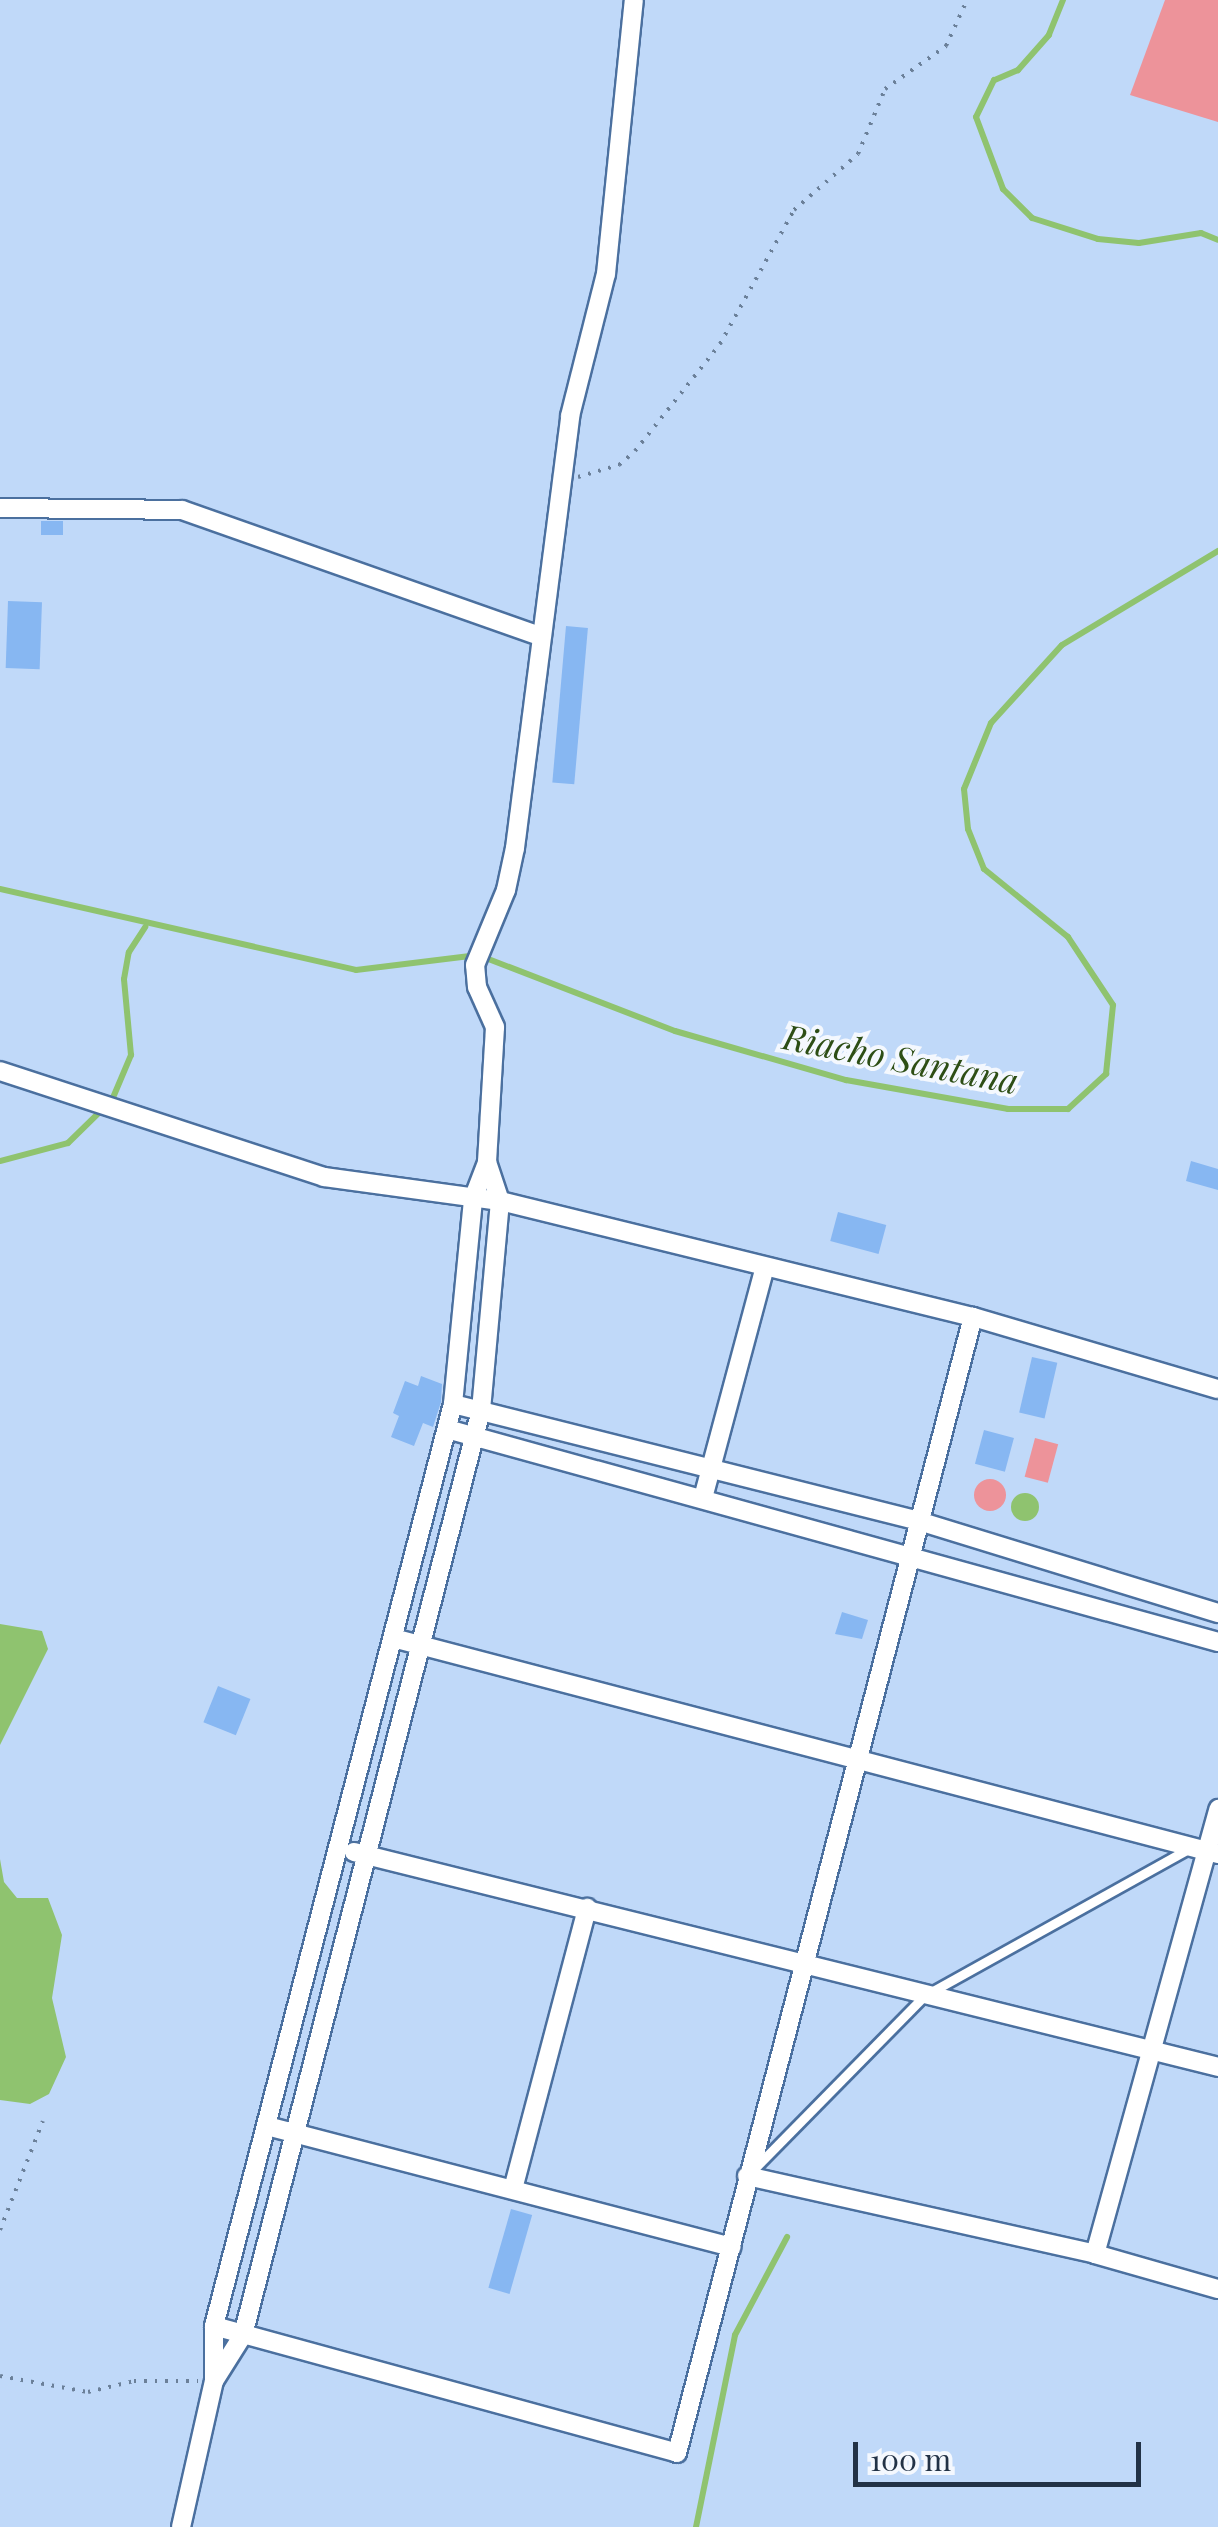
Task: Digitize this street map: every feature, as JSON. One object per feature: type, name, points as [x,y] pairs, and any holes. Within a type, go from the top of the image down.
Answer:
[{"type":"street","points":[[181,2527],[214,2381],[214,2326],[453,1404],[474,1199],[487,1162],[495,1027],[474,965],[506,890],[515,848],[570,416],[606,274],[634,0]]},
{"type":"street","points":[[0,508],[182,510],[540,636]]},
{"type":"street","points":[[0,1071],[324,1177],[500,1200],[973,1316],[1218,1390]]},
{"type":"street","points":[[214,2381],[243,2334],[481,1410],[500,1200],[487,1162]]},
{"type":"street","points":[[703,1498],[765,1267]]},
{"type":"street","points":[[214,2326],[676,2453],[973,1316]]},
{"type":"street","points":[[453,1404],[922,1522],[1218,1613]]},
{"type":"street","points":[[446,1429],[1218,1642]]},
{"type":"street","points":[[393,1638],[1207,1850]]},
{"type":"street","points":[[1095,2254],[1156,2050],[1218,1809]]},
{"type":"street","points":[[339,1849],[1218,2067]]},
{"type":"street","points":[[513,2189],[587,1908]]},
{"type":"street","points":[[267,2126],[731,2247]]},
{"type":"street","points":[[747,2176],[1095,2254],[1218,2290]]},
{"type":"lane","points":[[747,2176],[924,1996],[1207,1850]]},
{"type":"path","points":[[564,480],[620,465],[635,451],[720,344],[794,210],[858,154],[886,89],[946,46],[967,0]]},
{"type":"path","points":[[0,2230],[43,2121]]},
{"type":"path","points":[[0,2376],[88,2392],[134,2381],[214,2381]]},
{"type":"shaded area","points":[[1165,0],[1218,0],[1218,122],[1130,95]]},
{"type":"shaded area","points":[[1035,1438],[1058,1444],[1048,1483],[1025,1477]]},
{"type":"shaded area","points":[[990,1479],[1001,1484],[1006,1495],[1001,1506],[990,1511],[979,1506],[974,1495],[979,1484]]},
{"type":"shaded area","points":[[1025,1493],[1035,1497],[1039,1507],[1035,1517],[1025,1521],[1015,1517],[1011,1507],[1015,1497]]},
{"type":"shaded area","points":[[0,1624],[42,1631],[48,1649],[0,1745]]},
{"type":"shaded area","points":[[0,1859],[4,1882],[17,1898],[48,1898],[62,1935],[52,1998],[66,2057],[49,2094],[30,2104],[0,2100]]},
{"type":"building","points":[[41,521],[63,521],[63,535],[41,535]]},
{"type":"building","points":[[8,601],[42,602],[40,669],[6,668]]},
{"type":"building","points":[[566,626],[588,628],[574,784],[552,782]]},
{"type":"building","points":[[1191,1161],[1218,1169],[1218,1190],[1186,1181]]},
{"type":"building","points":[[838,1212],[886,1225],[879,1254],[830,1241]]},
{"type":"building","points":[[1032,1357],[1057,1363],[1045,1418],[1019,1413]]},
{"type":"building","points":[[421,1376],[442,1384],[441,1402],[433,1427],[423,1423],[414,1446],[391,1437],[399,1416],[393,1413],[405,1381],[418,1386]]},
{"type":"building","points":[[984,1430],[1014,1438],[1005,1472],[975,1464]]},
{"type":"building","points":[[842,1612],[868,1620],[862,1639],[835,1634]]},
{"type":"building","points":[[218,1686],[250,1699],[236,1735],[203,1722]]},
{"type":"building","points":[[511,2209],[532,2215],[510,2294],[488,2288]]},
{"type":"waterway","points":[[1063,0],[1049,35],[1018,70],[994,80],[976,117],[1003,189],[1032,218],[1098,239],[1139,243],[1201,233],[1218,240]]},
{"type":"waterway","name":"Riacho Santana","points":[[0,889],[356,970],[478,955],[675,1031],[846,1080],[1008,1109],[1068,1109],[1106,1074],[1113,1005],[1068,937],[984,869],[968,829],[964,789],[991,723],[1062,645],[1218,551]]},
{"type":"waterway","points":[[0,1161],[68,1143],[112,1100],[131,1055],[124,979],[129,952],[145,927]]},
{"type":"waterway","points":[[696,2527],[735,2335],[787,2237]]}]
